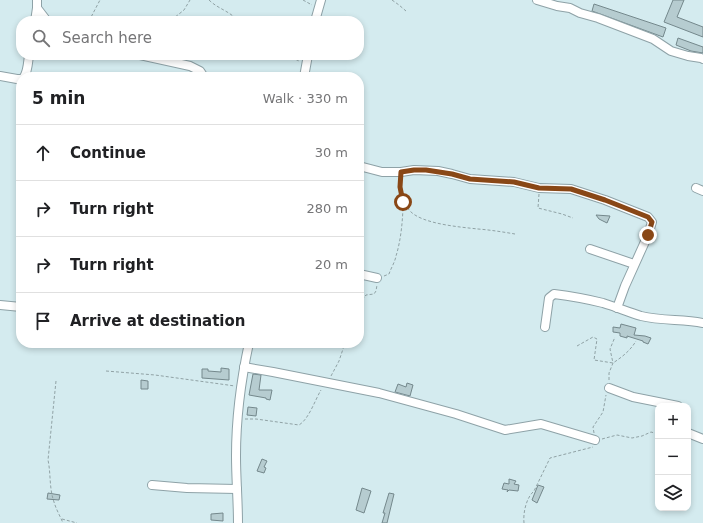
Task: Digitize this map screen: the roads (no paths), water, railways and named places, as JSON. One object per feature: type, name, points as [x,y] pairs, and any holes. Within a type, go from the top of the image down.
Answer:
[{"type":"street","points":[[537,0],[556,6],[570,8],[580,13],[653,38],[671,51],[703,59]]},
{"type":"street","points":[[36,16],[37,4]]},
{"type":"street","points":[[37,4],[44,16]]},
{"type":"street","points":[[316,16],[320,4]]},
{"type":"street","points":[[26,72],[28,60]]},
{"type":"street","points":[[163,60],[190,66],[200,72]]},
{"type":"street","points":[[305,72],[307,60]]},
{"type":"street","points":[[0,76],[16,79]]},
{"type":"street","points":[[364,167],[382,172],[414,170],[438,171],[470,179],[514,182],[539,188],[571,189],[605,200],[648,217],[652,222],[648,235],[634,264],[618,308]]},
{"type":"street","points":[[590,249],[634,264]]},
{"type":"street","points":[[364,275],[377,278]]},
{"type":"street","points":[[545,327],[549,298],[554,294],[593,301],[641,316],[657,319],[689,320],[703,323]]},
{"type":"street","points":[[0,305],[16,307]]},
{"type":"street","points":[[238,523],[236,455],[238,418],[244,367],[248,348]]},
{"type":"street","points":[[244,367],[379,393],[456,414],[505,430],[541,424],[595,440]]},
{"type":"street","points":[[608,388],[632,397],[663,403]]},
{"type":"street","points":[[691,434],[703,439]]},
{"type":"street","points":[[152,485],[187,488],[237,489]]}]
